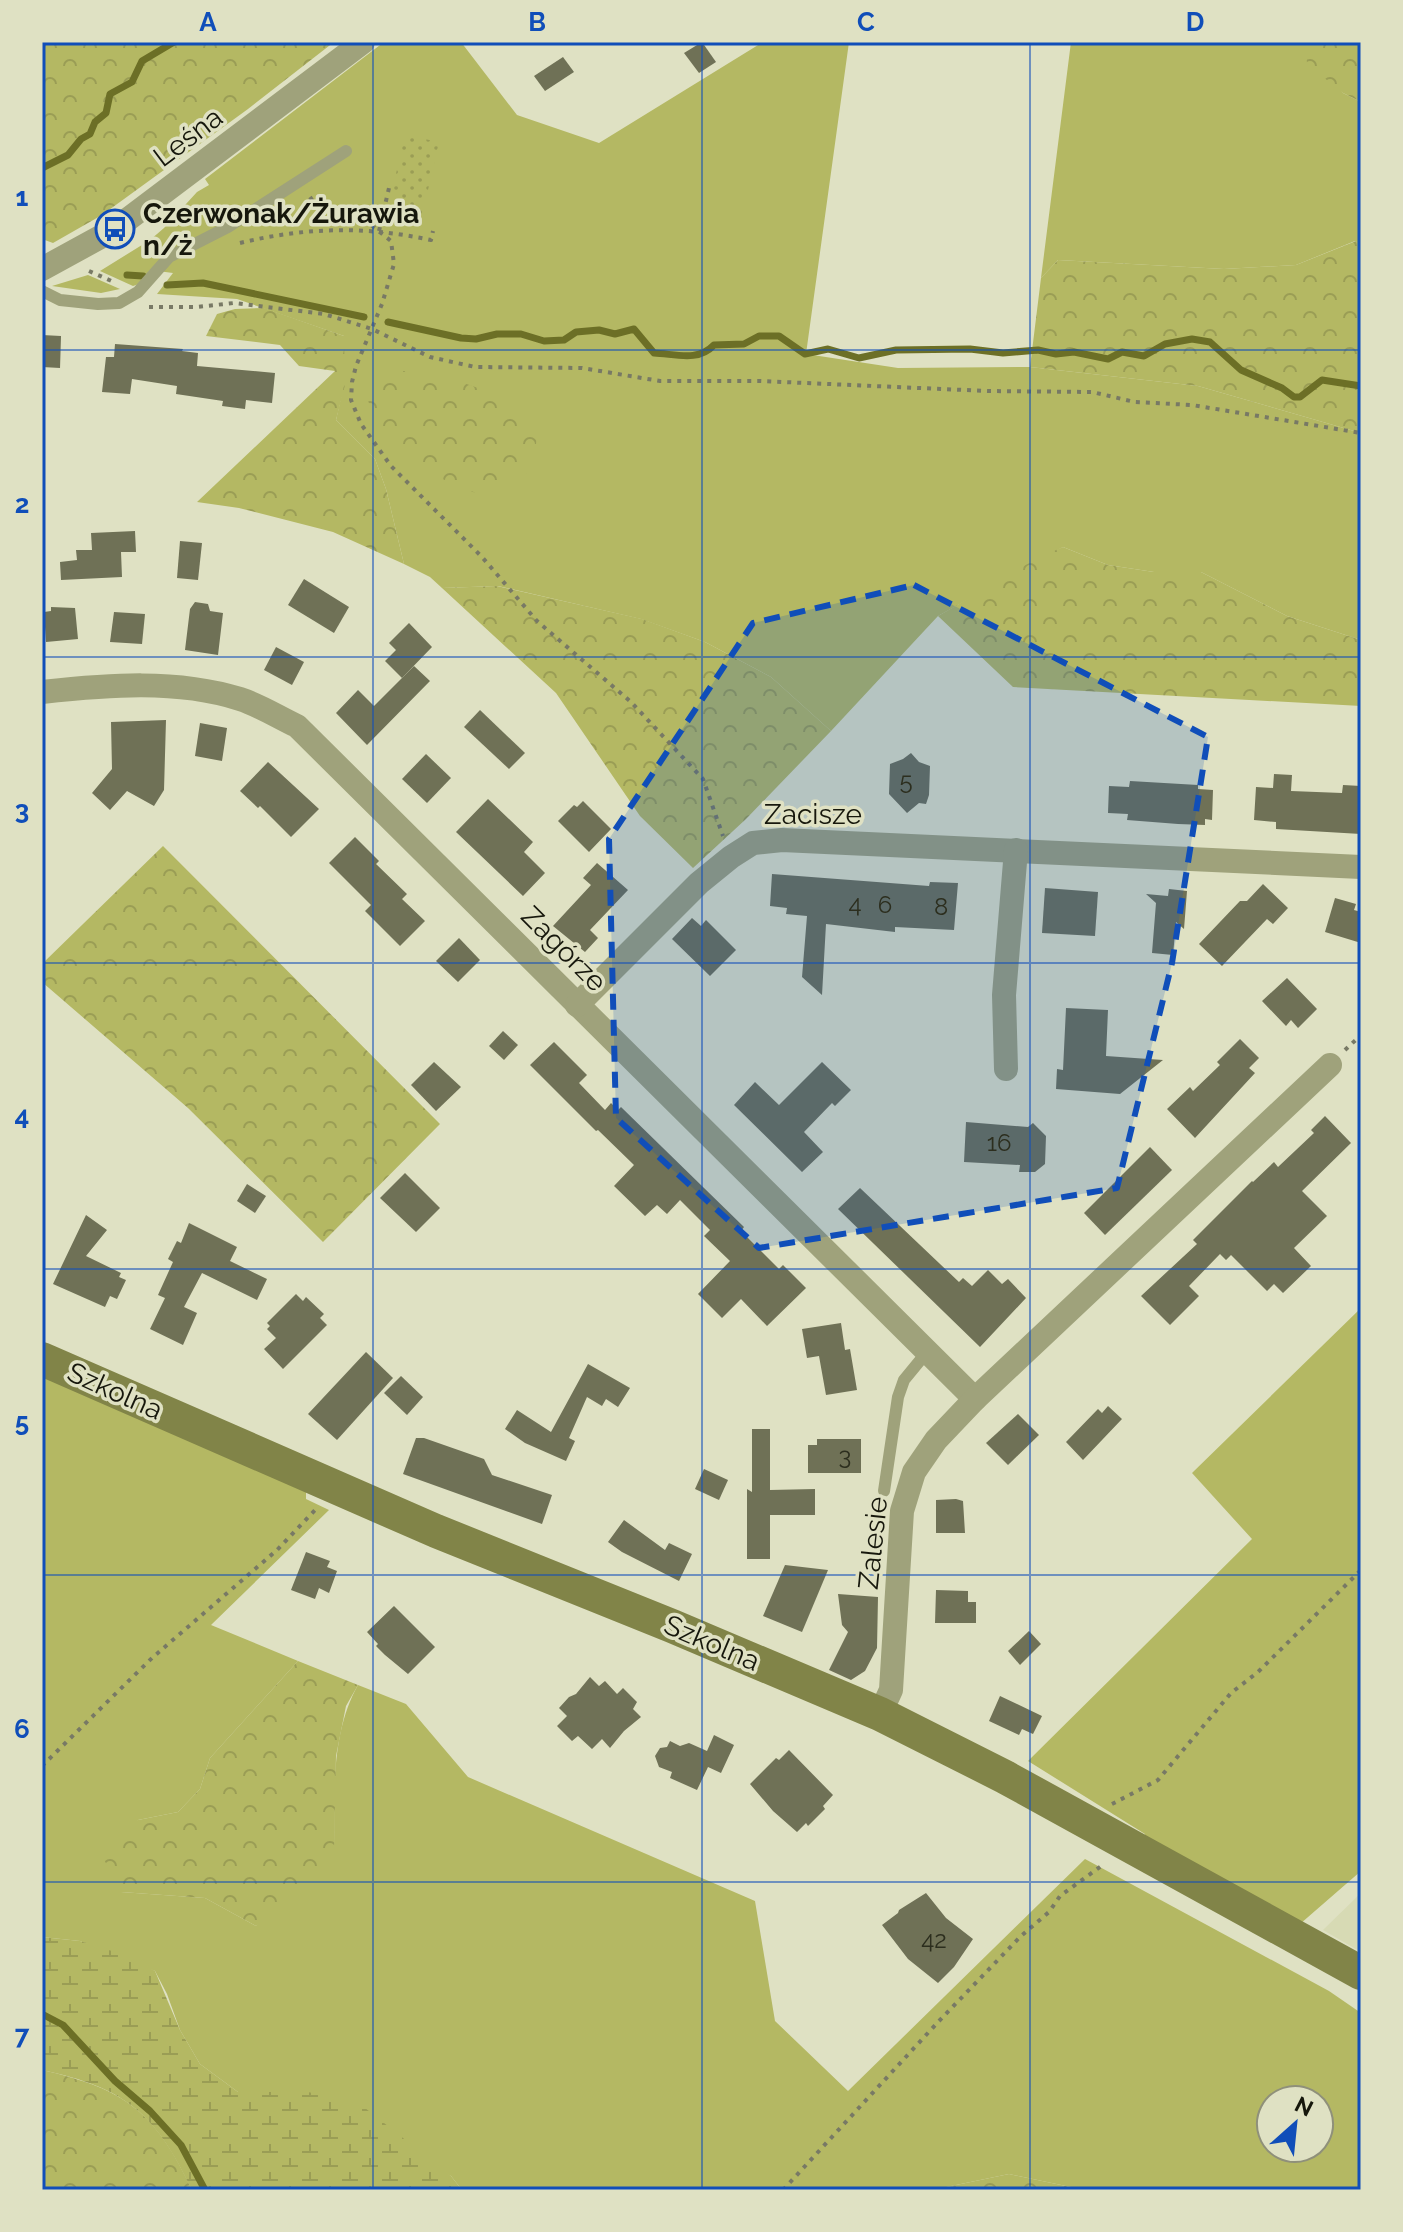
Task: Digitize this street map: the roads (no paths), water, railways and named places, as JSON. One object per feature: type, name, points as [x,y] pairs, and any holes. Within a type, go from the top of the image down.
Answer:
[{"type":"street","name":"Leśna","points":[[42,269],[115,229],[363,42]]},
{"type":"street","name":"Zagórze","points":[[42,692],[127,685],[188,688],[241,699],[297,726],[975,1399]]},
{"type":"street","name":"Zacisze","points":[[577,1005],[699,883],[753,843],[782,840],[1361,867]]},
{"type":"street","points":[[1006,1069],[1004,995],[1016,850]]},
{"type":"street","points":[[975,1399],[1330,1065]]},
{"type":"street","name":"Szkolna","points":[[42,1359],[328,1485],[880,1714],[1104,1844],[1361,1973]]},
{"type":"street","name":"Zalesie","points":[[880,1714],[891,1690],[902,1511],[914,1472],[936,1440],[975,1399]]},
{"type":"lane","points":[[42,291],[60,300],[119,303],[138,292],[169,257],[228,227],[346,151]]},
{"type":"lane","points":[[884,1491],[898,1397],[904,1380],[927,1352]]},
{"type":"waterway","points":[[42,168],[68,155],[106,113],[110,94],[132,82],[142,61],[174,42]]},
{"type":"waterway","points":[[127,275],[143,276]]},
{"type":"waterway","points":[[167,285],[203,283],[364,317]]},
{"type":"waterway","points":[[388,322],[461,338],[521,334],[544,341],[564,340],[576,332],[599,330],[615,334],[634,329],[654,353],[686,356],[701,354],[714,345],[744,344],[759,336],[779,336],[805,354],[828,349],[859,358],[896,350],[970,349],[1003,353],[1038,350],[1056,354],[1074,352],[1108,359],[1122,352],[1144,356],[1165,344],[1192,339],[1210,342],[1241,370],[1282,388],[1294,397],[1300,397],[1322,380],[1361,386]]},
{"type":"waterway","points":[[42,2014],[63,2025],[115,2081],[150,2111],[181,2145],[205,2190]]},
{"type":"place","name":"Czerwonak/Żurawia n/ż","points":[[115,229]]}]
